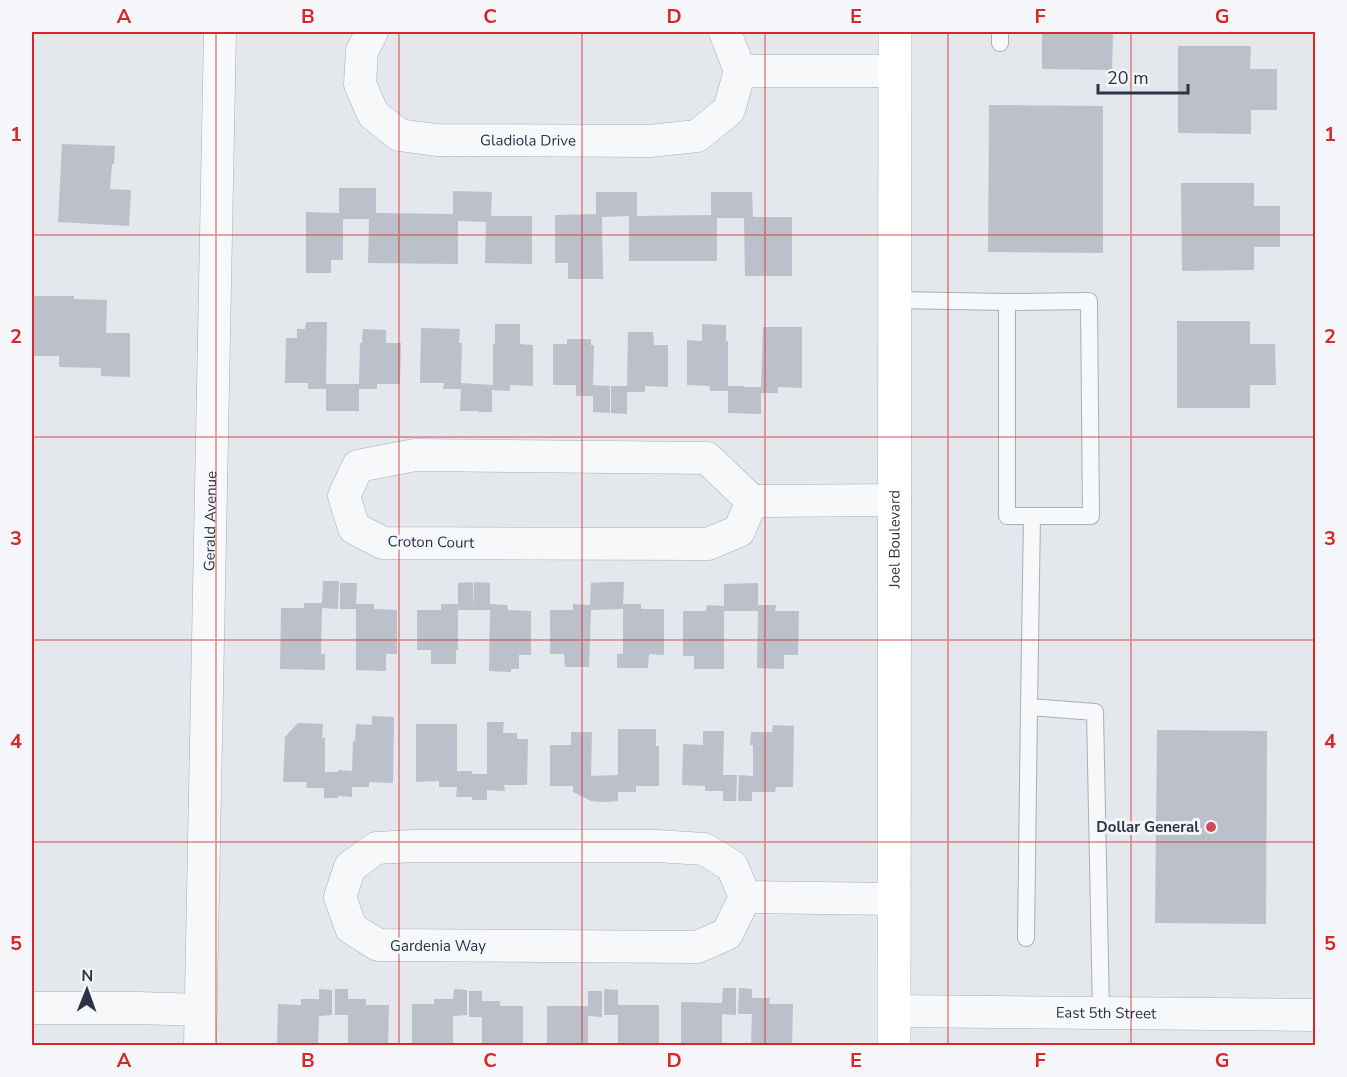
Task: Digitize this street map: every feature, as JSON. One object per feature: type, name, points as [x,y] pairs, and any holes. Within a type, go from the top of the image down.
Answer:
[{"type":"main road","name":"Joel Boulevard","points":[[894,1046],[895,32]]},
{"type":"street","name":"Gerald Avenue","points":[[200,1046],[220,32]]},
{"type":"street","name":"Gladiola Drive","points":[[372,32],[362,51],[360,84],[374,114],[399,135],[436,140],[650,141],[697,136],[729,110],[740,71]]},
{"type":"street","points":[[725,32],[740,71],[895,71]]},
{"type":"street","name":"Croton Court","points":[[415,455],[707,458],[752,501],[739,531],[708,544],[383,543],[354,528],[344,496],[358,466],[415,455]]},
{"type":"street","points":[[752,501],[895,500]]},
{"type":"street","name":"Gardenia Way","points":[[657,846],[704,849],[732,866],[745,897],[727,934],[697,948],[378,945],[351,928],[340,897],[350,867],[376,848],[657,846]]},
{"type":"street","points":[[745,897],[894,899]]},
{"type":"street","points":[[32,1008],[201,1010]]},
{"type":"street","name":"East 5th Street","points":[[894,1011],[1316,1015]]},
{"type":"lane","points":[[895,300],[1089,301],[1091,516],[1007,516],[1007,302]]},
{"type":"lane","points":[[1026,938],[1032,516]]},
{"type":"lane","points":[[1029,707],[1095,712],[1101,1013]]},
{"type":"building","points":[[1042,32],[1113,32],[1112,70],[1042,69]]},
{"type":"building","points":[[1178,46],[1251,46],[1250,69],[1277,69],[1277,110],[1251,110],[1251,134],[1178,133]]},
{"type":"building","points":[[989,105],[1103,106],[1103,253],[988,252]]},
{"type":"building","points":[[62,144],[115,146],[110,189],[131,190],[129,226],[58,222]]},
{"type":"building","points":[[1181,183],[1254,183],[1254,206],[1280,206],[1280,247],[1254,247],[1254,270],[1182,271]]},
{"type":"building","points":[[339,188],[376,188],[376,213],[453,214],[453,191],[492,192],[491,216],[532,216],[532,264],[485,263],[486,222],[458,221],[458,264],[368,263],[369,219],[343,219],[343,260],[331,260],[331,273],[306,273],[306,212],[339,213]]},
{"type":"building","points":[[596,192],[637,192],[637,216],[711,215],[711,192],[752,192],[753,217],[792,217],[792,276],[745,276],[744,218],[717,218],[717,261],[629,261],[629,216],[602,217],[603,279],[568,279],[568,263],[555,263],[555,215],[596,214]]},
{"type":"building","points":[[32,296],[74,296],[74,299],[107,300],[106,333],[130,333],[130,377],[101,376],[101,368],[59,367],[59,356],[32,356]]},
{"type":"building","points":[[1177,321],[1250,321],[1250,344],[1275,344],[1276,385],[1250,385],[1250,408],[1177,408]]},
{"type":"building","points":[[306,322],[327,322],[326,384],[359,384],[360,343],[362,343],[363,329],[386,330],[386,343],[401,343],[400,384],[377,384],[377,389],[359,389],[359,411],[326,411],[326,389],[308,389],[308,383],[285,383],[286,338],[297,338],[297,329],[305,329]]},
{"type":"building","points":[[495,324],[520,324],[520,344],[533,345],[533,386],[510,385],[510,391],[492,390],[492,412],[478,412],[460,411],[461,389],[443,389],[444,383],[420,383],[421,328],[460,329],[461,383],[493,385]]},
{"type":"building","points":[[702,324],[726,325],[728,386],[744,387],[761,387],[763,327],[802,327],[802,388],[778,387],[778,393],[761,393],[761,414],[728,413],[728,391],[710,391],[710,386],[687,385],[687,340],[702,341]]},
{"type":"building","points":[[628,332],[653,332],[654,345],[668,345],[668,387],[645,386],[645,392],[627,392],[627,414],[611,413],[611,386],[627,386]]},
{"type":"building","points":[[567,339],[591,339],[591,345],[594,345],[593,385],[610,386],[610,413],[593,412],[593,396],[576,396],[576,385],[553,385],[553,344],[567,344]]},
{"type":"building","points":[[323,581],[339,581],[338,609],[322,608],[321,654],[325,654],[325,670],[280,669],[281,608],[304,608],[304,603],[322,603]]},
{"type":"building","points":[[473,582],[473,610],[458,610],[456,664],[431,664],[431,650],[417,650],[417,610],[441,610],[441,604],[458,604],[458,583]]},
{"type":"building","points":[[474,582],[490,583],[490,604],[507,605],[508,610],[531,611],[531,655],[519,655],[519,669],[511,669],[511,672],[489,671],[490,610],[473,610]]},
{"type":"building","points":[[624,582],[623,604],[641,604],[641,609],[664,609],[664,655],[649,654],[648,668],[617,668],[617,654],[623,654],[623,609],[591,610],[589,667],[565,667],[564,654],[550,654],[550,610],[573,610],[573,604],[590,605],[591,583]]},
{"type":"building","points":[[340,583],[357,583],[356,604],[374,604],[374,609],[397,610],[397,654],[386,654],[386,671],[356,670],[356,609],[340,609]]},
{"type":"building","points":[[758,583],[758,605],[776,605],[775,611],[799,611],[798,655],[784,655],[784,669],[757,668],[758,611],[724,611],[724,669],[694,669],[694,656],[683,656],[683,611],[706,611],[707,605],[724,606],[724,584]]},
{"type":"building","points":[[372,716],[394,717],[393,783],[369,782],[369,787],[352,787],[352,797],[324,798],[324,788],[306,788],[307,782],[283,782],[285,737],[298,723],[323,724],[325,772],[352,771],[356,724],[372,725]]},
{"type":"building","points":[[487,722],[504,722],[503,733],[517,733],[517,739],[528,739],[527,785],[504,785],[505,791],[487,790],[487,800],[472,800],[472,797],[456,797],[457,787],[439,787],[439,781],[416,782],[416,724],[457,724],[457,771],[487,774]]},
{"type":"building","points":[[773,725],[794,726],[793,787],[776,787],[775,792],[752,792],[752,801],[738,801],[739,775],[753,776],[751,732],[772,732]]},
{"type":"building","points":[[618,729],[656,729],[656,746],[659,746],[659,786],[636,786],[636,792],[618,792],[618,801],[604,802],[591,801],[573,792],[573,786],[550,786],[550,745],[571,745],[571,732],[592,732],[591,776],[618,775]]},
{"type":"building","name":"Dollar General","points":[[1157,730],[1267,731],[1266,924],[1155,923]]},
{"type":"building","points":[[703,731],[724,731],[723,775],[737,775],[736,801],[723,801],[723,791],[705,791],[705,786],[682,785],[683,744],[703,745]]},
{"type":"building","points":[[723,988],[736,988],[736,1015],[722,1014],[722,1046],[681,1046],[681,1002],[722,1003]]},
{"type":"building","points":[[739,988],[752,989],[752,998],[770,998],[769,1004],[793,1004],[792,1046],[751,1046],[752,1014],[738,1014]]},
{"type":"building","points":[[319,989],[332,990],[332,1015],[319,1016],[318,1046],[277,1046],[278,1004],[301,1005],[301,999],[319,999]]},
{"type":"building","points":[[335,989],[348,989],[348,999],[366,999],[366,1005],[389,1005],[388,1046],[348,1046],[348,1015],[335,1015]]},
{"type":"building","points":[[454,989],[467,990],[467,1015],[453,1016],[453,1046],[412,1046],[412,1004],[434,1004],[434,999],[453,999]]},
{"type":"building","points":[[604,989],[618,990],[618,1005],[659,1005],[659,1046],[618,1046],[618,1015],[604,1015]]},
{"type":"building","points":[[469,991],[482,991],[482,1001],[500,1001],[500,1006],[523,1006],[523,1046],[482,1046],[482,1017],[469,1017]]},
{"type":"building","points":[[588,991],[602,991],[602,1017],[588,1016],[588,1046],[547,1046],[547,1006],[588,1006]]},
{"type":"place","name":"Dollar General","points":[[1211,827]]}]
